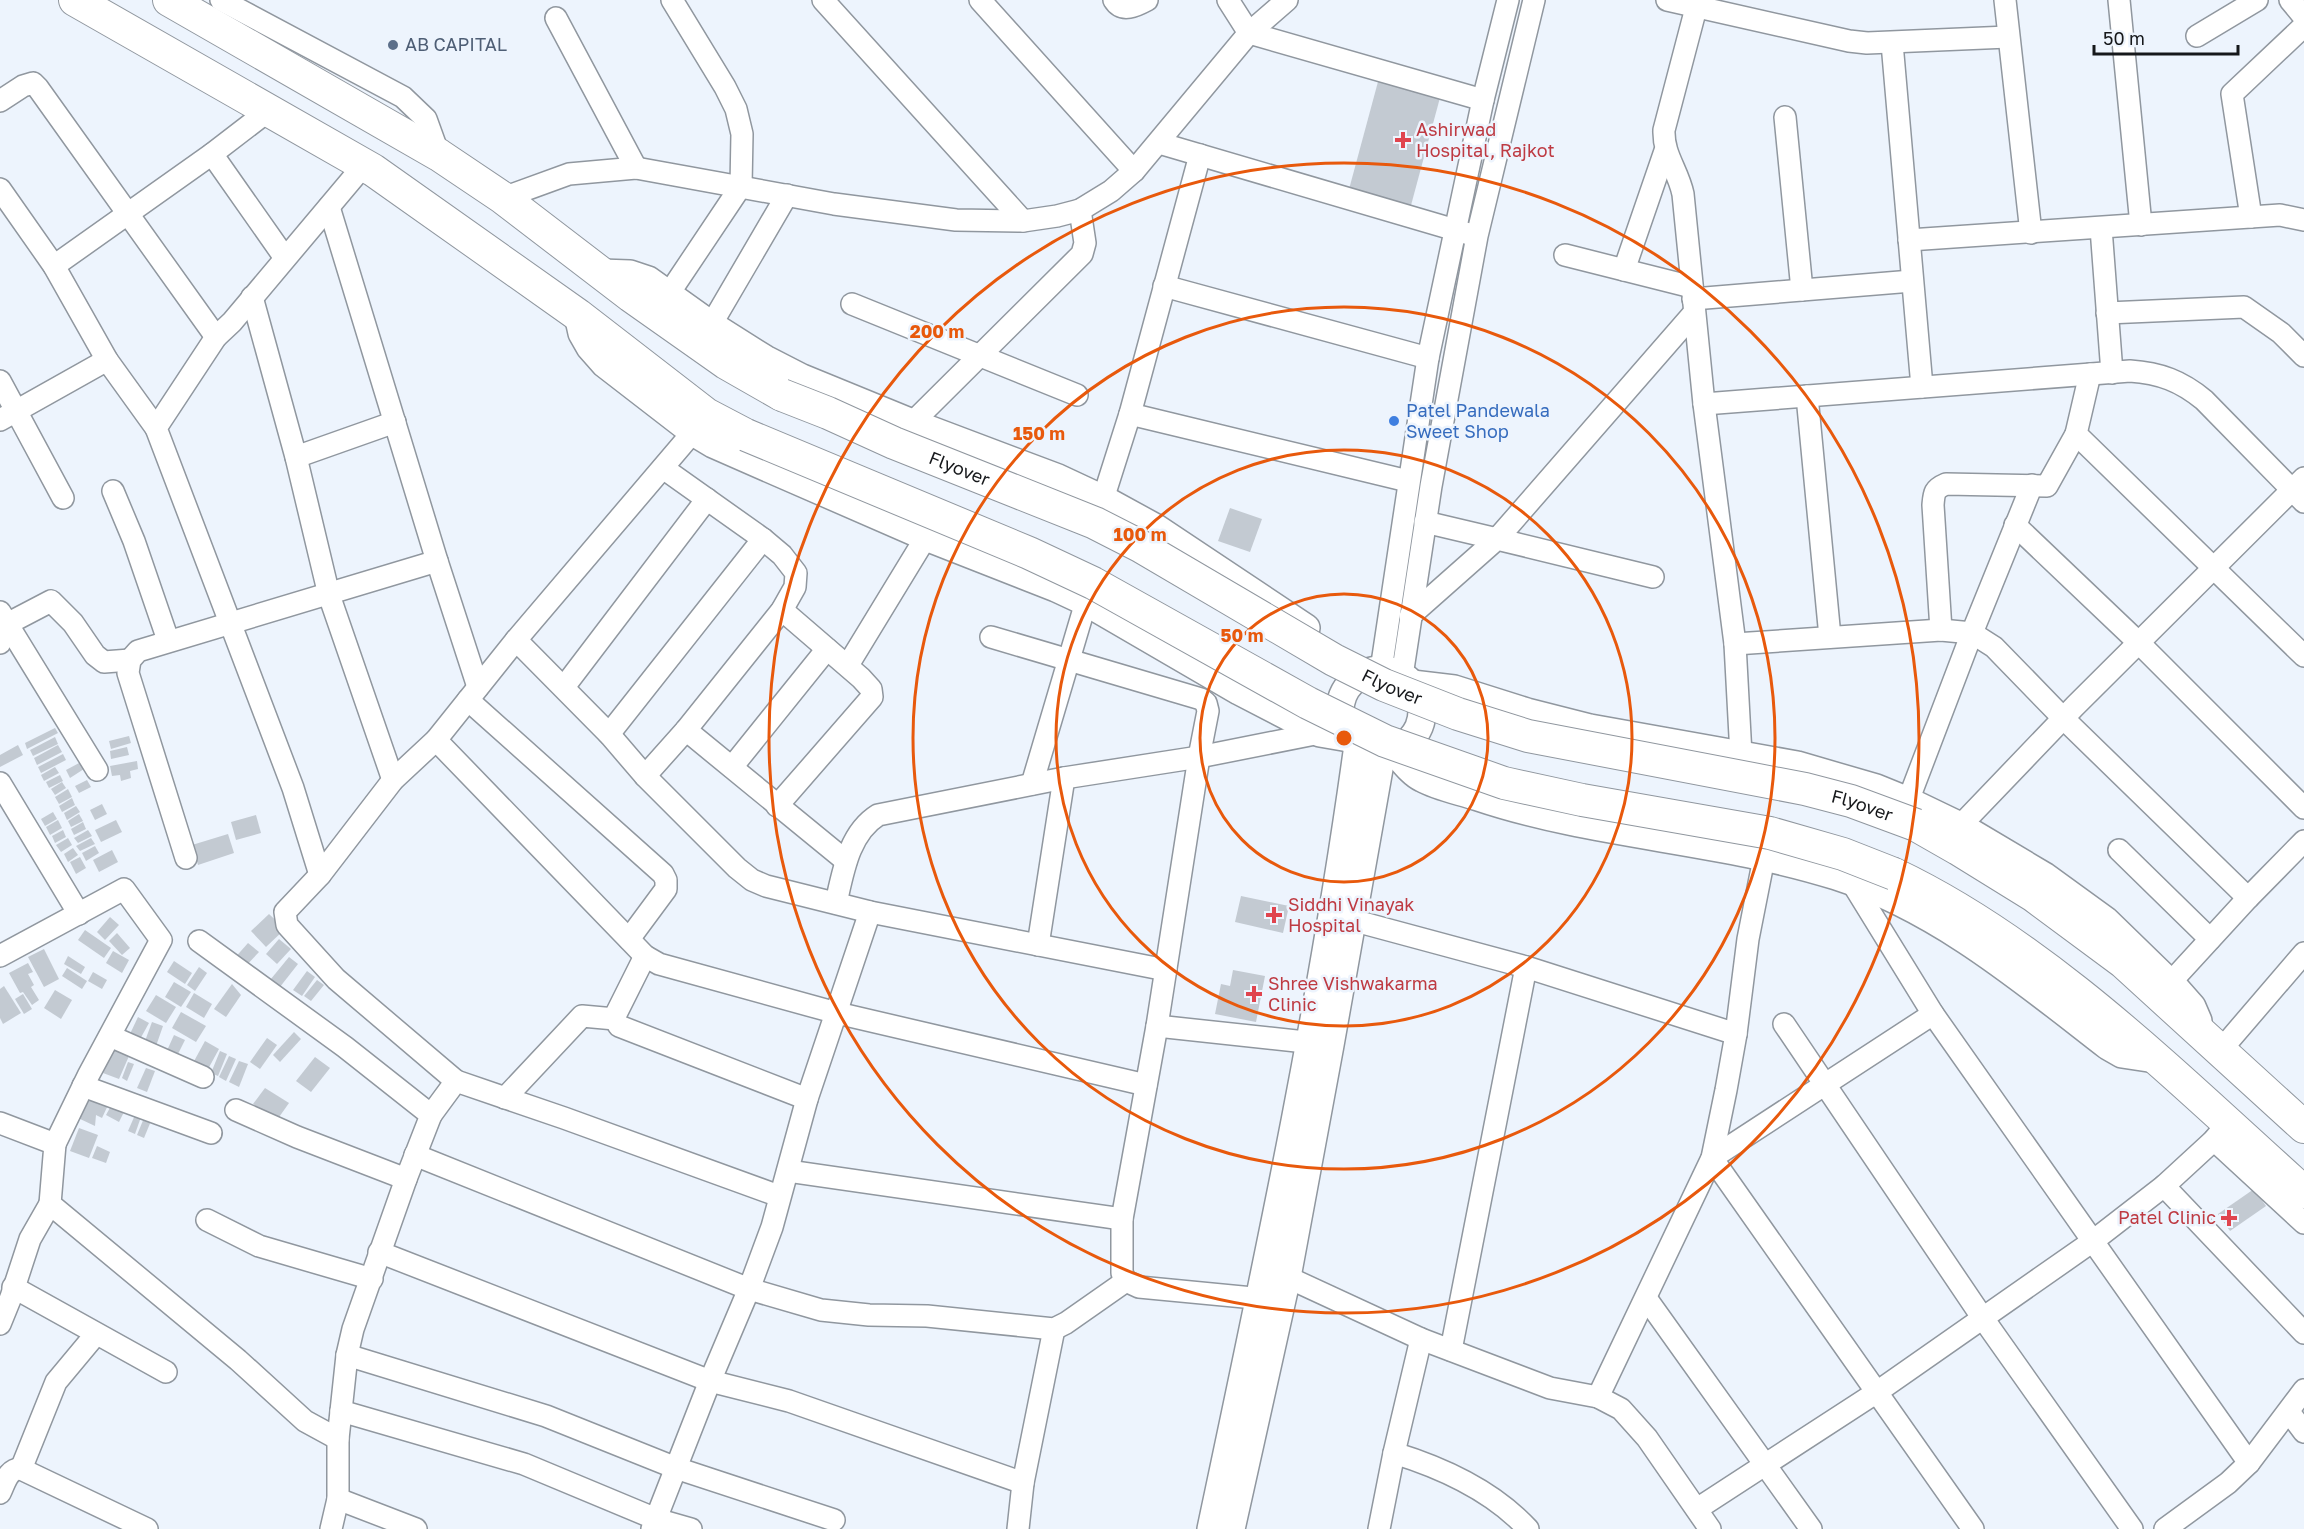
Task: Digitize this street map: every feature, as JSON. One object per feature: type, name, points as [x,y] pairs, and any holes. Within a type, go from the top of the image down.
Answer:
[{"type":"highway","points":[[75,0],[363,165],[462,231],[578,315],[687,401],[746,435],[1072,573],[1324,712],[1385,741],[1504,783],[1582,800],[1770,833],[1844,854],[1893,874],[1933,894],[2002,936],[2087,1000],[2156,1059],[2221,1131],[2304,1192]]},
{"type":"highway","name":"Flyover","points":[[169,0],[439,155],[503,198],[601,273],[726,363],[782,395],[894,443],[1095,523],[1140,546],[1350,668],[1384,685],[1458,714],[1528,736],[1805,789],[1912,813],[1959,849],[2034,896],[2123,962],[2304,1127]]},
{"type":"main road","points":[[578,315],[582,333],[590,347],[605,364],[693,432],[738,456],[926,537],[1013,570],[1086,602],[1180,658],[1320,733],[1370,746],[1405,744],[1414,734],[1420,722],[1422,708],[1419,695],[1392,675],[1155,528],[1103,499],[1058,478],[912,423],[802,378],[765,359],[711,325],[648,280],[630,274],[601,273]]},
{"type":"main road","points":[[2156,1059],[2122,1054],[2108,1046],[2026,982],[1944,927],[1893,899],[1851,881],[1764,858],[1520,811],[1420,778],[1370,746],[1341,721],[1341,702],[1345,690],[1353,680],[1392,675],[1454,689],[1527,712],[1590,728],[1797,765],[1839,777],[1912,813],[1960,826],[2044,876],[2106,921],[2192,1007],[2210,1041]]},
{"type":"main road","points":[[1231,1529],[1343,917],[1370,746]]},
{"type":"main road","points":[[1211,1529],[1276,1292]]},
{"type":"street","points":[[668,295],[741,186],[742,134],[736,109],[725,87],[672,0]]},
{"type":"street","points":[[823,0],[1023,221]]},
{"type":"street","points":[[980,0],[1134,171]]},
{"type":"street","points":[[1113,0],[1117,5],[1125,8],[1147,0]]},
{"type":"street","points":[[1228,0],[1249,33],[1483,100]]},
{"type":"street","points":[[503,198],[569,174],[636,168],[834,204],[956,220],[1023,221],[1057,216],[1080,210],[1111,191],[1134,171],[1249,33],[1287,0]]},
{"type":"street","points":[[1392,675],[1408,481],[1428,358],[1483,100],[1508,0]]},
{"type":"street","points":[[1392,675],[1410,616],[1452,366],[1477,236],[1534,0]]},
{"type":"street","points":[[1666,0],[1849,41],[1892,43],[2008,37]]},
{"type":"street","points":[[2005,0],[2031,233]]},
{"type":"street","points":[[2119,0],[2141,225]]},
{"type":"street","points":[[2197,36],[2257,0]]},
{"type":"street","points":[[2290,0],[2304,17]]},
{"type":"street","points":[[226,1],[404,97],[426,119],[439,155]]},
{"type":"street","points":[[1624,270],[1665,151],[1664,130],[1696,8]]},
{"type":"street","points":[[556,18],[636,168]]},
{"type":"street","points":[[2251,217],[2232,94],[2304,26]]},
{"type":"street","points":[[1892,43],[1922,387]]},
{"type":"street","points":[[0,101],[23,86],[33,83],[216,337]]},
{"type":"street","points":[[54,266],[212,154],[268,111]]},
{"type":"street","points":[[1785,117],[1802,290]]},
{"type":"street","points":[[1159,143],[1477,236]]},
{"type":"street","points":[[1665,151],[1680,179],[1704,404],[1734,644],[1741,755]]},
{"type":"street","points":[[212,154],[285,258]]},
{"type":"street","points":[[1103,499],[1130,414],[1200,155]]},
{"type":"street","points":[[156,428],[216,337],[363,165]]},
{"type":"street","points":[[0,189],[54,266],[106,360],[156,428],[208,563],[228,624],[293,788],[320,875]]},
{"type":"street","points":[[711,325],[787,195]]},
{"type":"street","points":[[329,207],[437,561],[473,694],[663,874],[666,880],[666,889],[629,939]]},
{"type":"street","points":[[912,423],[1082,254],[1085,243],[1080,210]]},
{"type":"street","points":[[1909,240],[2280,215],[2304,220]]},
{"type":"street","points":[[2101,228],[2112,373]]},
{"type":"street","points":[[1565,255],[1624,270],[1693,300],[1911,281]]},
{"type":"street","points":[[1164,286],[1428,358]]},
{"type":"street","points":[[252,297],[296,457],[328,595],[393,780]]},
{"type":"street","points":[[1410,616],[1497,539],[1693,300]]},
{"type":"street","points":[[852,304],[1077,395]]},
{"type":"street","points":[[2108,313],[2244,307],[2281,333],[2304,356]]},
{"type":"street","points":[[8,416],[106,360]]},
{"type":"street","points":[[1704,404],[2112,373],[2152,373],[2171,378],[2188,387],[2300,490],[2214,568],[1960,826]]},
{"type":"street","points":[[1941,630],[1934,492],[1938,487],[1946,484],[2047,486],[2076,434],[2090,375]]},
{"type":"street","points":[[0,381],[8,416],[63,498]]},
{"type":"street","points":[[1808,396],[1830,637]]},
{"type":"street","points":[[1130,414],[1408,481]]},
{"type":"street","points":[[296,457],[395,422]]},
{"type":"street","points":[[693,432],[516,640],[436,741],[393,780],[320,875],[285,912],[287,925],[336,979],[456,1081],[779,1196]]},
{"type":"street","points":[[2076,434],[2304,656]]},
{"type":"street","points":[[645,776],[686,730],[782,610],[795,587],[796,573],[782,555],[763,539],[663,468]]},
{"type":"street","points":[[1912,813],[1972,633],[2032,485]]},
{"type":"street","points":[[113,491],[134,541],[168,640]]},
{"type":"street","points":[[564,687],[707,500]]},
{"type":"street","points":[[1425,522],[1653,577]]},
{"type":"street","points":[[2015,525],[2139,643],[2304,808]]},
{"type":"street","points":[[848,665],[926,537]]},
{"type":"street","points":[[609,734],[763,539]]},
{"type":"street","points":[[186,858],[128,673],[130,660],[138,651],[168,640],[328,595],[437,561]]},
{"type":"street","points":[[97,770],[2,625],[51,601],[74,623],[95,656],[104,662],[130,660]]},
{"type":"street","points":[[1032,784],[1086,602]]},
{"type":"street","points":[[777,806],[872,697],[871,689],[848,665],[782,610]]},
{"type":"street","points":[[1734,644],[1941,630],[1972,633],[1994,647],[2064,719],[2248,898]]},
{"type":"street","points":[[991,637],[1201,699],[1206,703],[1208,711],[1157,1026],[1122,1219],[1122,1273],[1126,1281],[1139,1287],[1276,1292],[1421,1339],[1550,1388],[1598,1397],[1621,1409],[1634,1421],[1710,1529]]},
{"type":"street","points":[[516,640],[609,734],[645,776],[737,868],[752,880],[766,886],[870,912],[1166,970]]},
{"type":"street","points":[[732,767],[827,649]]},
{"type":"street","points":[[686,730],[846,861]]},
{"type":"street","points":[[836,903],[846,861],[863,828],[878,815],[1064,778],[1199,757],[1320,733]]},
{"type":"street","points":[[436,741],[645,956],[659,964],[837,1012],[1146,1085]]},
{"type":"street","points":[[1038,945],[1064,778]]},
{"type":"street","points":[[0,783],[79,914]]},
{"type":"street","points":[[2170,983],[2304,841]]},
{"type":"street","points":[[2120,850],[2210,939]]},
{"type":"street","points":[[1598,1397],[1712,1158],[1736,1034],[1748,939],[1764,858]]},
{"type":"street","points":[[1851,881],[1933,1014],[2249,1463]]},
{"type":"street","points":[[0,956],[124,889],[161,940],[83,1086],[55,1144],[50,1204],[30,1239],[8,1292],[0,1324]]},
{"type":"street","points":[[654,1524],[772,1227],[807,1099],[870,912]]},
{"type":"street","points":[[1343,917],[1526,967],[1736,1034]]},
{"type":"street","points":[[200,941],[345,1047],[431,1115]]},
{"type":"street","points":[[2210,1041],[2304,953]]},
{"type":"street","points":[[615,1019],[645,956]]},
{"type":"street","points":[[1451,1350],[1526,967]]},
{"type":"street","points":[[1712,1158],[1933,1014]]},
{"type":"street","points":[[505,1098],[582,1016],[615,1019]]},
{"type":"street","points":[[615,1019],[625,1030],[807,1099]]},
{"type":"street","points":[[1784,1024],[1982,1317],[2132,1529]]},
{"type":"street","points":[[1157,1026],[1320,1044]]},
{"type":"street","points":[[110,1036],[204,1077]]},
{"type":"street","points":[[332,1529],[338,1499],[338,1439],[347,1355],[353,1329],[431,1115],[456,1081]]},
{"type":"street","points":[[83,1086],[210,1133]]},
{"type":"street","points":[[236,1110],[297,1137],[406,1179]]},
{"type":"street","points":[[0,1123],[55,1144]]},
{"type":"street","points":[[1697,1509],[1877,1392],[2093,1241],[2164,1186],[2221,1131],[2304,1223]]},
{"type":"street","points":[[415,1155],[749,1289],[821,1310],[849,1314],[927,1316],[1054,1329],[1126,1281]]},
{"type":"street","points":[[1712,1158],[1973,1529]]},
{"type":"street","points":[[788,1171],[1122,1219]]},
{"type":"street","points":[[2164,1186],[2304,1333]]},
{"type":"street","points":[[50,1204],[237,1360],[305,1421],[338,1439]]},
{"type":"street","points":[[207,1220],[259,1246],[372,1279]]},
{"type":"street","points":[[380,1252],[710,1381],[789,1401],[1023,1484]]},
{"type":"street","points":[[8,1292],[96,1334],[166,1372]]},
{"type":"street","points":[[1646,1298],[1811,1529]]},
{"type":"street","points":[[1018,1529],[1023,1484],[1054,1329]]},
{"type":"street","points":[[21,1469],[56,1382],[96,1334]]},
{"type":"street","points":[[1379,1529],[1421,1339]]},
{"type":"street","points":[[347,1355],[546,1416],[676,1468],[834,1520]]},
{"type":"street","points":[[2165,1529],[2228,1483],[2249,1463],[2304,1390]]},
{"type":"street","points":[[341,1411],[524,1464],[654,1524],[691,1529]]},
{"type":"street","points":[[2289,1412],[2304,1432]]},
{"type":"street","points":[[1394,1454],[1443,1470],[1475,1487],[1519,1525]]},
{"type":"street","points":[[0,1493],[10,1472],[21,1469],[147,1529]]},
{"type":"street","points":[[338,1499],[416,1529]]},
{"type":"building","points":[[1379,78],[1441,94],[1410,209],[1348,193]]},
{"type":"building","points":[[1230,508],[1262,519],[1250,552],[1218,541]]},
{"type":"building","points":[[55,728],[58,733],[27,749],[25,743]]},
{"type":"building","points":[[129,736],[131,743],[111,749],[109,741]]},
{"type":"building","points":[[55,737],[58,744],[33,756],[30,750]]},
{"type":"building","points":[[18,745],[23,755],[0,767],[0,755]]},
{"type":"building","points":[[58,745],[62,752],[37,765],[34,758]]},
{"type":"building","points":[[127,747],[129,755],[111,759],[110,751]]},
{"type":"building","points":[[63,754],[66,760],[41,773],[38,767]]},
{"type":"building","points":[[137,761],[138,769],[130,771],[131,778],[121,781],[120,775],[112,776],[110,766]]},
{"type":"building","points":[[81,762],[84,769],[70,778],[66,770]]},
{"type":"building","points":[[55,767],[59,773],[44,781],[41,775]]},
{"type":"building","points":[[60,775],[63,781],[49,788],[46,782]]},
{"type":"building","points":[[87,780],[91,787],[79,793],[75,786]]},
{"type":"building","points":[[62,782],[66,788],[55,795],[51,789]]},
{"type":"building","points":[[68,789],[72,797],[59,804],[55,797]]},
{"type":"building","points":[[72,798],[75,805],[62,812],[59,806]]},
{"type":"building","points":[[102,804],[107,814],[95,820],[90,810]]},
{"type":"building","points":[[76,806],[80,812],[67,820],[64,813]]},
{"type":"building","points":[[53,812],[57,819],[45,826],[41,819]]},
{"type":"building","points":[[79,814],[83,821],[71,827],[68,821]]},
{"type":"building","points":[[256,815],[261,833],[236,840],[231,822]]},
{"type":"building","points":[[58,820],[62,828],[50,835],[46,827]]},
{"type":"building","points":[[116,820],[122,832],[101,842],[95,830]]},
{"type":"building","points":[[83,822],[86,829],[74,835],[71,829]]},
{"type":"building","points":[[63,830],[66,837],[55,843],[52,836]]},
{"type":"building","points":[[88,830],[92,836],[78,843],[74,838]]},
{"type":"building","points":[[228,834],[234,853],[198,865],[192,845]]},
{"type":"building","points":[[68,838],[72,845],[61,852],[56,845]]},
{"type":"building","points":[[91,838],[95,844],[80,851],[76,846]]},
{"type":"building","points":[[95,846],[99,853],[86,861],[82,853]]},
{"type":"building","points":[[73,848],[78,855],[68,862],[64,854]]},
{"type":"building","points":[[112,850],[118,862],[99,872],[93,860]]},
{"type":"building","points":[[80,857],[86,868],[76,874],[70,862]]},
{"type":"building","points":[[1241,896],[1289,906],[1283,933],[1235,922]]},
{"type":"building","points":[[269,914],[285,929],[266,947],[251,931]]},
{"type":"building","points":[[110,917],[119,925],[105,940],[97,932]]},
{"type":"building","points":[[85,930],[111,948],[104,958],[78,940]]},
{"type":"building","points":[[117,933],[130,948],[122,955],[109,941]]},
{"type":"building","points":[[279,939],[291,949],[277,964],[266,954]]},
{"type":"building","points":[[248,943],[259,952],[243,969],[233,960]]},
{"type":"building","points":[[44,949],[59,979],[44,987],[28,957]]},
{"type":"building","points":[[113,951],[129,960],[122,973],[106,963]]},
{"type":"building","points":[[68,956],[85,967],[81,974],[64,964]]},
{"type":"building","points":[[289,957],[298,964],[276,992],[266,985]]},
{"type":"building","points":[[174,961],[192,973],[185,984],[167,972]]},
{"type":"building","points":[[28,963],[33,972],[28,974],[34,985],[31,987],[39,1000],[32,1005],[23,992],[20,993],[9,973]]},
{"type":"building","points":[[199,967],[207,973],[195,991],[187,985]]},
{"type":"building","points":[[67,968],[87,981],[82,989],[62,976]]},
{"type":"building","points":[[1233,970],[1265,976],[1256,1022],[1215,1014],[1221,984],[1230,986]]},
{"type":"building","points":[[307,971],[315,977],[302,996],[293,990]]},
{"type":"building","points":[[93,972],[107,980],[102,989],[88,981]]},
{"type":"building","points":[[317,980],[324,985],[311,1001],[304,996]]},
{"type":"building","points":[[174,982],[191,992],[181,1007],[165,997]]},
{"type":"building","points":[[232,984],[241,995],[226,1017],[214,1009]]},
{"type":"building","points":[[4,986],[21,1013],[3,1024],[0,1018],[0,989]]},
{"type":"building","points":[[55,990],[72,1000],[61,1019],[44,1008]]},
{"type":"building","points":[[194,993],[212,1004],[204,1018],[186,1007]]},
{"type":"building","points":[[23,994],[32,1009],[24,1014],[15,999]]},
{"type":"building","points":[[156,995],[176,1007],[166,1023],[146,1011]]},
{"type":"building","points":[[181,1012],[206,1026],[196,1042],[172,1028]]},
{"type":"building","points":[[138,1017],[149,1023],[139,1041],[129,1036]]},
{"type":"building","points":[[152,1022],[163,1026],[156,1046],[145,1041]]},
{"type":"building","points":[[294,1032],[301,1039],[280,1062],[273,1055]]},
{"type":"building","points":[[174,1035],[185,1040],[175,1060],[165,1055]]},
{"type":"building","points":[[267,1038],[277,1045],[260,1069],[250,1062]]},
{"type":"building","points":[[205,1041],[219,1049],[207,1071],[193,1063]]},
{"type":"building","points":[[106,1047],[129,1056],[119,1079],[103,1073],[106,1066],[100,1064]]},
{"type":"building","points":[[220,1051],[227,1054],[218,1076],[211,1073]]},
{"type":"building","points":[[229,1056],[236,1059],[226,1081],[219,1077]]},
{"type":"building","points":[[315,1057],[330,1068],[311,1092],[296,1081]]},
{"type":"building","points":[[239,1061],[248,1064],[239,1087],[229,1082]]},
{"type":"building","points":[[128,1062],[134,1064],[127,1081],[122,1078]]},
{"type":"building","points":[[146,1068],[155,1071],[147,1092],[137,1088]]},
{"type":"building","points":[[265,1088],[289,1103],[277,1120],[253,1104]]},
{"type":"building","points":[[89,1094],[109,1103],[102,1118],[96,1115],[95,1126],[78,1118]]},
{"type":"building","points":[[112,1104],[125,1110],[119,1122],[106,1115]]},
{"type":"building","points":[[135,1115],[141,1117],[135,1134],[128,1131]]},
{"type":"building","points":[[144,1118],[151,1121],[144,1138],[137,1135]]},
{"type":"building","points":[[79,1128],[98,1135],[89,1158],[70,1151]]},
{"type":"building","points":[[97,1146],[110,1152],[106,1163],[92,1158]]},
{"type":"building","points":[[2254,1189],[2266,1206],[2230,1231],[2218,1214]]},
{"type":"place","name":"AB CAPITAL","points":[[393,45]]},
{"type":"place","name":"Ashirwad Hospital, Rajkot","points":[[1403,140]]},
{"type":"place","name":"Patel Pandewala Sweet Shop","points":[[1394,421]]},
{"type":"place","name":"Siddhi Vinayak Hospital","points":[[1274,915]]},
{"type":"place","name":"Shree Vishwakarma Clinic","points":[[1254,994]]},
{"type":"place","name":"Patel Clinic","points":[[2229,1218]]}]
